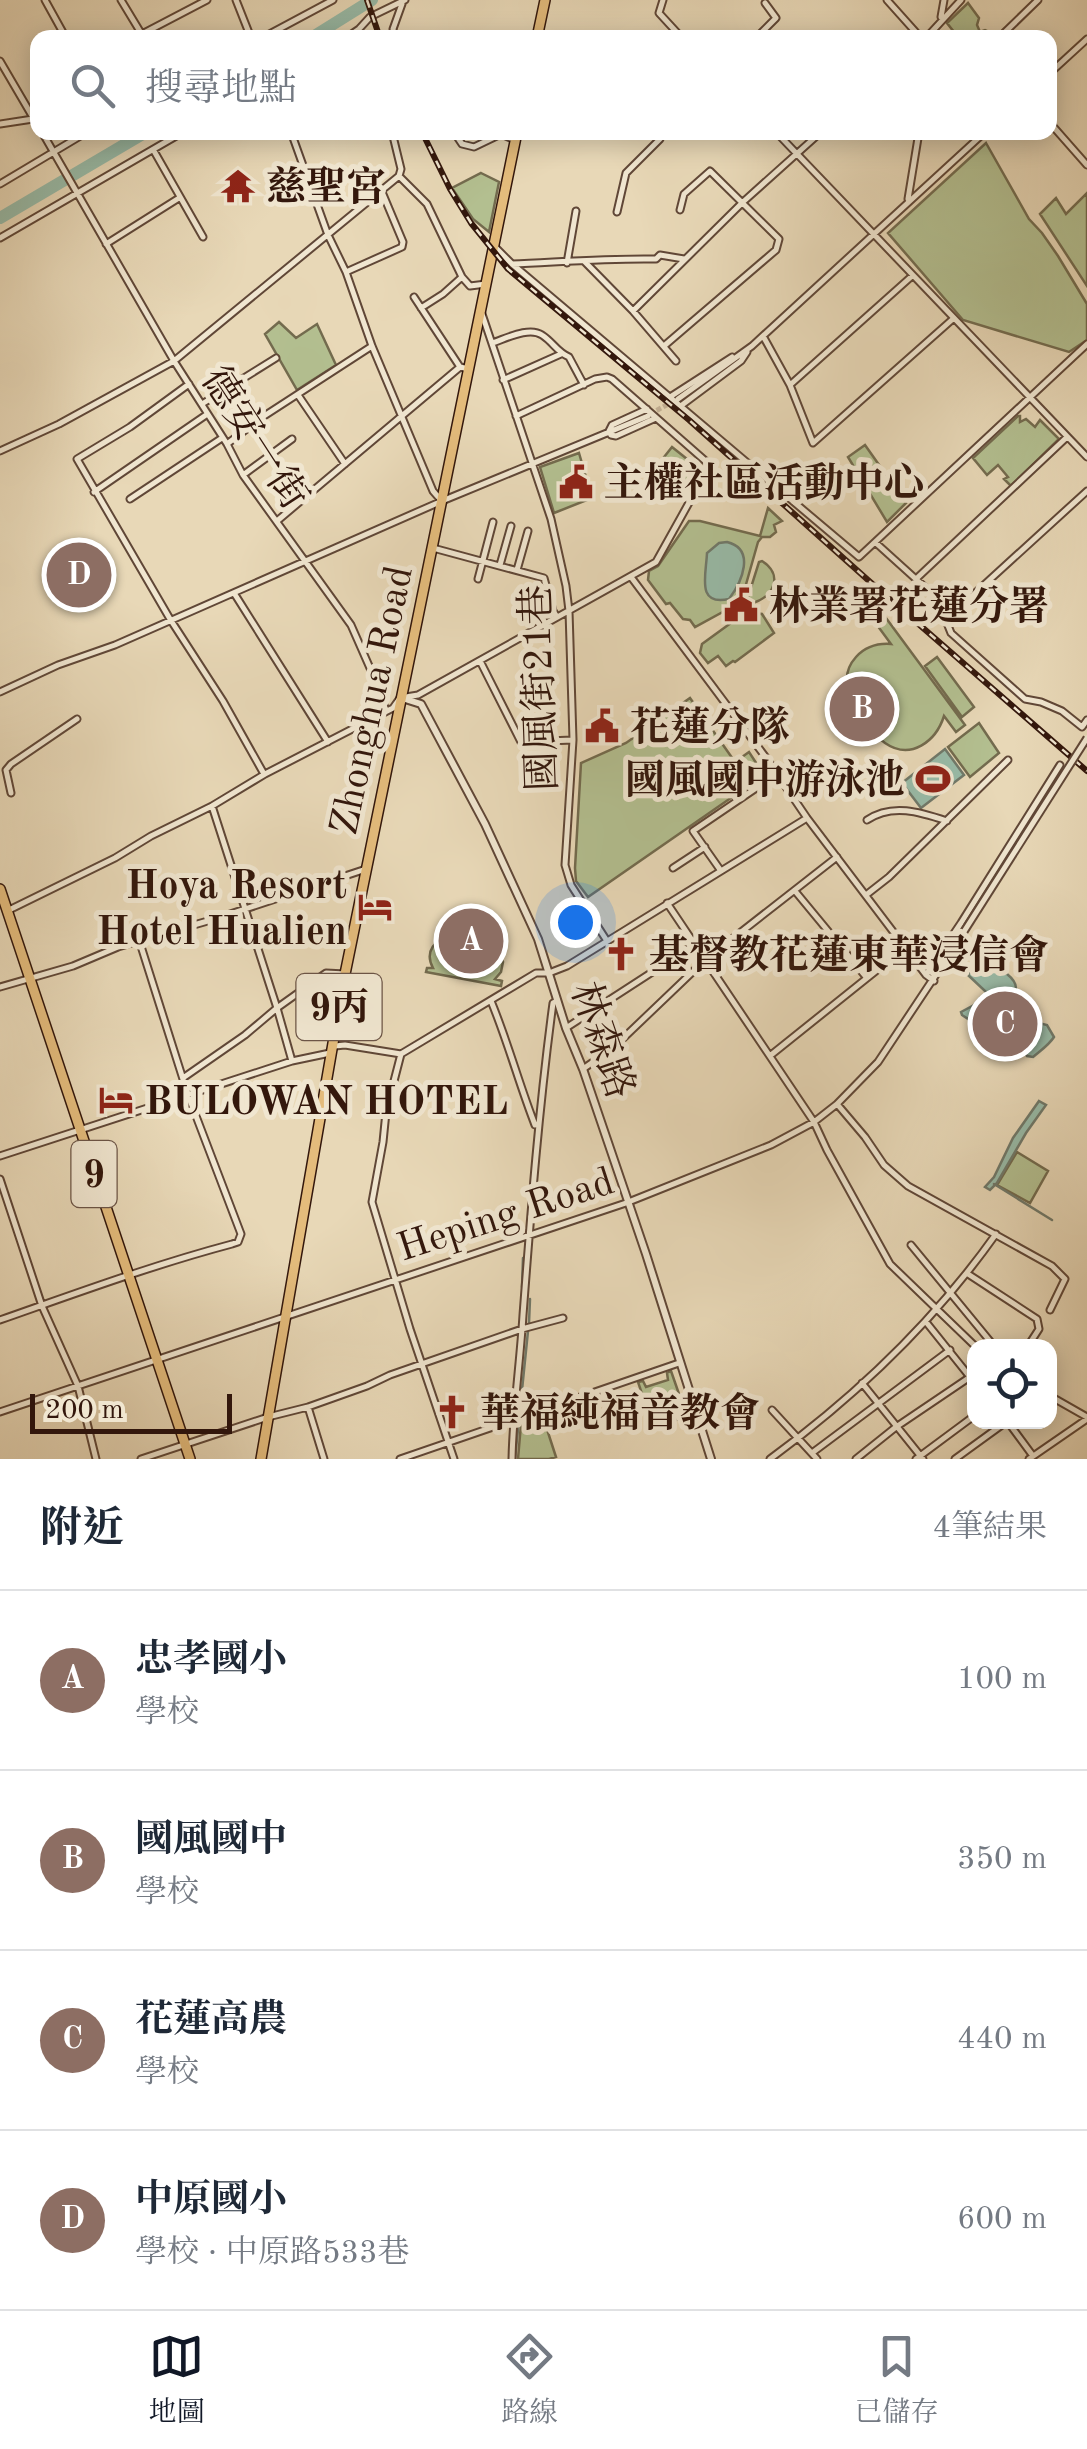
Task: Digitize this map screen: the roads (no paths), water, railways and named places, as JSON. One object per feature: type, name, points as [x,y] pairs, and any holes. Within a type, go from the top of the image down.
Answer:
[{"type":"main road","points":[[538,30],[544,0]]},
{"type":"main road","name":"Zhonghua Road","points":[[261,1459],[345,974],[433,548],[465,368],[482,314],[516,140]]},
{"type":"main road","name":"9","points":[[0,889],[190,1459]]},
{"type":"street","points":[[45,0],[62,30]]},
{"type":"street","points":[[121,0],[139,30]]},
{"type":"street","points":[[154,30],[207,0]]},
{"type":"street","points":[[236,0],[248,30]]},
{"type":"street","points":[[277,30],[333,0]]},
{"type":"street","points":[[663,0],[659,13],[675,30]]},
{"type":"street","points":[[887,0],[915,30]]},
{"type":"street","points":[[940,21],[944,0]]},
{"type":"street","points":[[931,30],[962,0]]},
{"type":"street","points":[[1007,30],[1038,0]]},
{"type":"street","points":[[358,29],[370,17],[404,1]]},
{"type":"street","points":[[393,30],[404,1]]},
{"type":"street","points":[[764,30],[776,18],[765,2]]},
{"type":"street","points":[[1057,67],[1087,39]]},
{"type":"street","points":[[0,61],[30,113]]},
{"type":"street","points":[[0,124],[30,122]]},
{"type":"street","points":[[1057,131],[1087,165]]},
{"type":"street","name":"德安一街","points":[[47,140],[242,475],[351,624],[386,711]]},
{"type":"street","points":[[0,184],[74,140]]},
{"type":"street","points":[[0,238],[170,140]]},
{"type":"street","points":[[294,140],[372,346],[432,491],[442,501]]},
{"type":"street","points":[[0,451],[174,361],[399,176],[402,168],[394,140]]},
{"type":"street","points":[[459,140],[474,147],[489,140]]},
{"type":"street","points":[[618,212],[626,173],[659,140]]},
{"type":"street","points":[[784,140],[1087,457]]},
{"type":"street","points":[[632,311],[812,140]]},
{"type":"street","points":[[908,202],[917,140]]},
{"type":"street","points":[[680,402],[752,346],[976,140]]},
{"type":"street","points":[[154,150],[203,238]]},
{"type":"street","points":[[664,346],[776,250],[778,239],[710,171],[684,194],[680,210]]},
{"type":"street","points":[[399,176],[426,204],[470,286],[486,284]]},
{"type":"street","points":[[346,272],[402,247],[404,242],[382,192]]},
{"type":"street","points":[[106,244],[180,198]]},
{"type":"street","points":[[567,263],[576,211]]},
{"type":"street","points":[[494,247],[858,557],[1087,344]]},
{"type":"street","points":[[512,264],[656,259],[660,255],[684,259]]},
{"type":"street","points":[[584,261],[676,361]]},
{"type":"street","points":[[420,308],[462,276]]},
{"type":"street","points":[[790,386],[912,276]]},
{"type":"street","points":[[277,521],[465,368],[414,297]]},
{"type":"street","name":"國風街21巷","points":[[482,314],[551,519],[569,611],[573,740],[565,865],[572,885],[607,941]]},
{"type":"street","points":[[763,336],[814,443],[954,318]]},
{"type":"street","points":[[492,343],[534,332],[542,334],[561,354],[570,357],[584,385]]},
{"type":"street","points":[[130,499],[372,346]]},
{"type":"street","points":[[670,397],[752,346]]},
{"type":"street","points":[[503,380],[561,354]]},
{"type":"street","points":[[202,405],[276,358]]},
{"type":"street","points":[[6,911],[212,806],[264,774],[393,708],[400,698],[418,695],[656,562],[710,466],[612,378],[601,377],[516,416]]},
{"type":"street","points":[[189,384],[130,427],[76,459],[264,774]]},
{"type":"street","points":[[298,395],[345,464]]},
{"type":"street","points":[[0,692],[442,501],[608,434],[647,412]]},
{"type":"street","points":[[94,492],[206,414]]},
{"type":"street","points":[[608,434],[616,436],[656,418]]},
{"type":"street","points":[[916,579],[1067,437]]},
{"type":"street","points":[[242,475],[292,440]]},
{"type":"street","points":[[1087,491],[947,623],[951,634],[1025,699],[1062,711],[1082,727],[1087,720]]},
{"type":"street","points":[[478,579],[493,522]]},
{"type":"street","points":[[500,565],[511,526]]},
{"type":"street","points":[[517,570],[528,531]]},
{"type":"street","points":[[876,542],[950,609],[958,609]]},
{"type":"street","points":[[433,548],[544,578],[557,618]]},
{"type":"street","points":[[631,577],[934,981]]},
{"type":"street","points":[[234,593],[328,742]]},
{"type":"street","points":[[480,661],[522,742],[573,740]]},
{"type":"street","name":"林森路","points":[[400,698],[420,704],[479,812],[538,940],[711,1459]]},
{"type":"street","points":[[11,793],[6,770],[11,764],[77,718]]},
{"type":"street","name":"Heping Road","points":[[0,1412],[626,1203],[771,1146],[814,1122],[878,1062],[934,981],[1087,738]]},
{"type":"street","points":[[866,895],[1008,760]]},
{"type":"street","points":[[926,974],[1060,764]]},
{"type":"street","points":[[721,871],[693,831],[777,774]]},
{"type":"street","points":[[212,806],[292,1060]]},
{"type":"street","points":[[867,820],[884,810],[917,811],[947,821]]},
{"type":"street","points":[[0,1156],[345,1045],[401,1054],[536,973],[567,966],[808,818]]},
{"type":"street","points":[[673,868],[705,847]]},
{"type":"street","points":[[583,1070],[613,1048],[704,962],[838,856]]},
{"type":"street","points":[[0,987],[366,869]]},
{"type":"street","points":[[795,891],[866,977]]},
{"type":"street","points":[[667,904],[814,1122],[890,1264],[968,1339]]},
{"type":"street","points":[[0,1320],[194,1253],[238,1242],[241,1234],[188,1095],[140,942]]},
{"type":"street","points":[[566,1028],[694,945]]},
{"type":"street","points":[[771,1055],[906,946]]},
{"type":"street","points":[[183,1078],[326,974],[345,974]]},
{"type":"street","points":[[512,1459],[526,1328],[537,1129],[553,1003],[558,1000]]},
{"type":"street","points":[[490,1001],[537,1129]]},
{"type":"street","points":[[401,1054],[386,1112],[372,1202],[454,1459]]},
{"type":"street","points":[[837,1104],[884,1165],[908,1186],[1052,1266],[1065,1280],[1050,1310]]},
{"type":"street","points":[[0,1179],[42,1306],[78,1386],[96,1459]]},
{"type":"street","points":[[770,1459],[862,1383],[926,1322],[996,1234]]},
{"type":"street","points":[[912,1245],[988,1339]]},
{"type":"street","points":[[968,1274],[1037,1319],[1038,1329],[1032,1339]]},
{"type":"street","points":[[141,1459],[308,1407],[563,1318]]},
{"type":"street","points":[[926,1322],[967,1372]]},
{"type":"street","points":[[772,1410],[814,1456],[950,1350]]},
{"type":"street","points":[[400,1459],[679,1363]]},
{"type":"street","points":[[856,1459],[896,1427],[967,1382]]},
{"type":"street","points":[[862,1383],[920,1458],[967,1421]]},
{"type":"street","points":[[1012,1429],[1031,1458],[1087,1418],[1057,1400]]},
{"type":"street","points":[[308,1407],[324,1459]]},
{"type":"street","points":[[955,1459],[997,1429]]},
{"type":"waterway","points":[[324,30],[372,0]]},
{"type":"waterway","points":[[0,218],[132,140]]},
{"type":"waterway","points":[[994,1184],[1052,1220]]},
{"type":"waterway","points":[[522,1287],[523,1258]]},
{"type":"waterway","points":[[529,1323],[530,1299]]},
{"type":"waterway","points":[[515,1459],[528,1331]]},
{"type":"tunnel","points":[[650,414],[676,400]]},
{"type":"railway","points":[[367,0],[377,30]]},
{"type":"railway","points":[[426,140],[471,223],[508,269],[689,420],[1087,771]]},
{"type":"place","name":"慈聖宮","points":[[238,186]]},
{"type":"place","name":"主權社區活動中心","points":[[576,482]]},
{"type":"place","name":"中原國小","points":[[79,575]]},
{"type":"place","name":"林業署花蓮分署","points":[[741,605]]},
{"type":"place","name":"國風國中","points":[[862,709]]},
{"type":"place","name":"花蓮分隊","points":[[602,726]]},
{"type":"place","name":"國風國中游泳池","points":[[933,779]]},
{"type":"place","name":"Hoya Resort Hotel Hualien","points":[[375,907]]},
{"type":"place","name":"忠孝國小","points":[[471,941]]},
{"type":"place","name":"基督教花蓮東華浸信會","points":[[621,954]]},
{"type":"place","name":"花蓮高農","points":[[1005,1024]]},
{"type":"place","name":"BULOWAN HOTEL","points":[[116,1100]]},
{"type":"place","name":"華福純福音教會","points":[[452,1412]]}]
